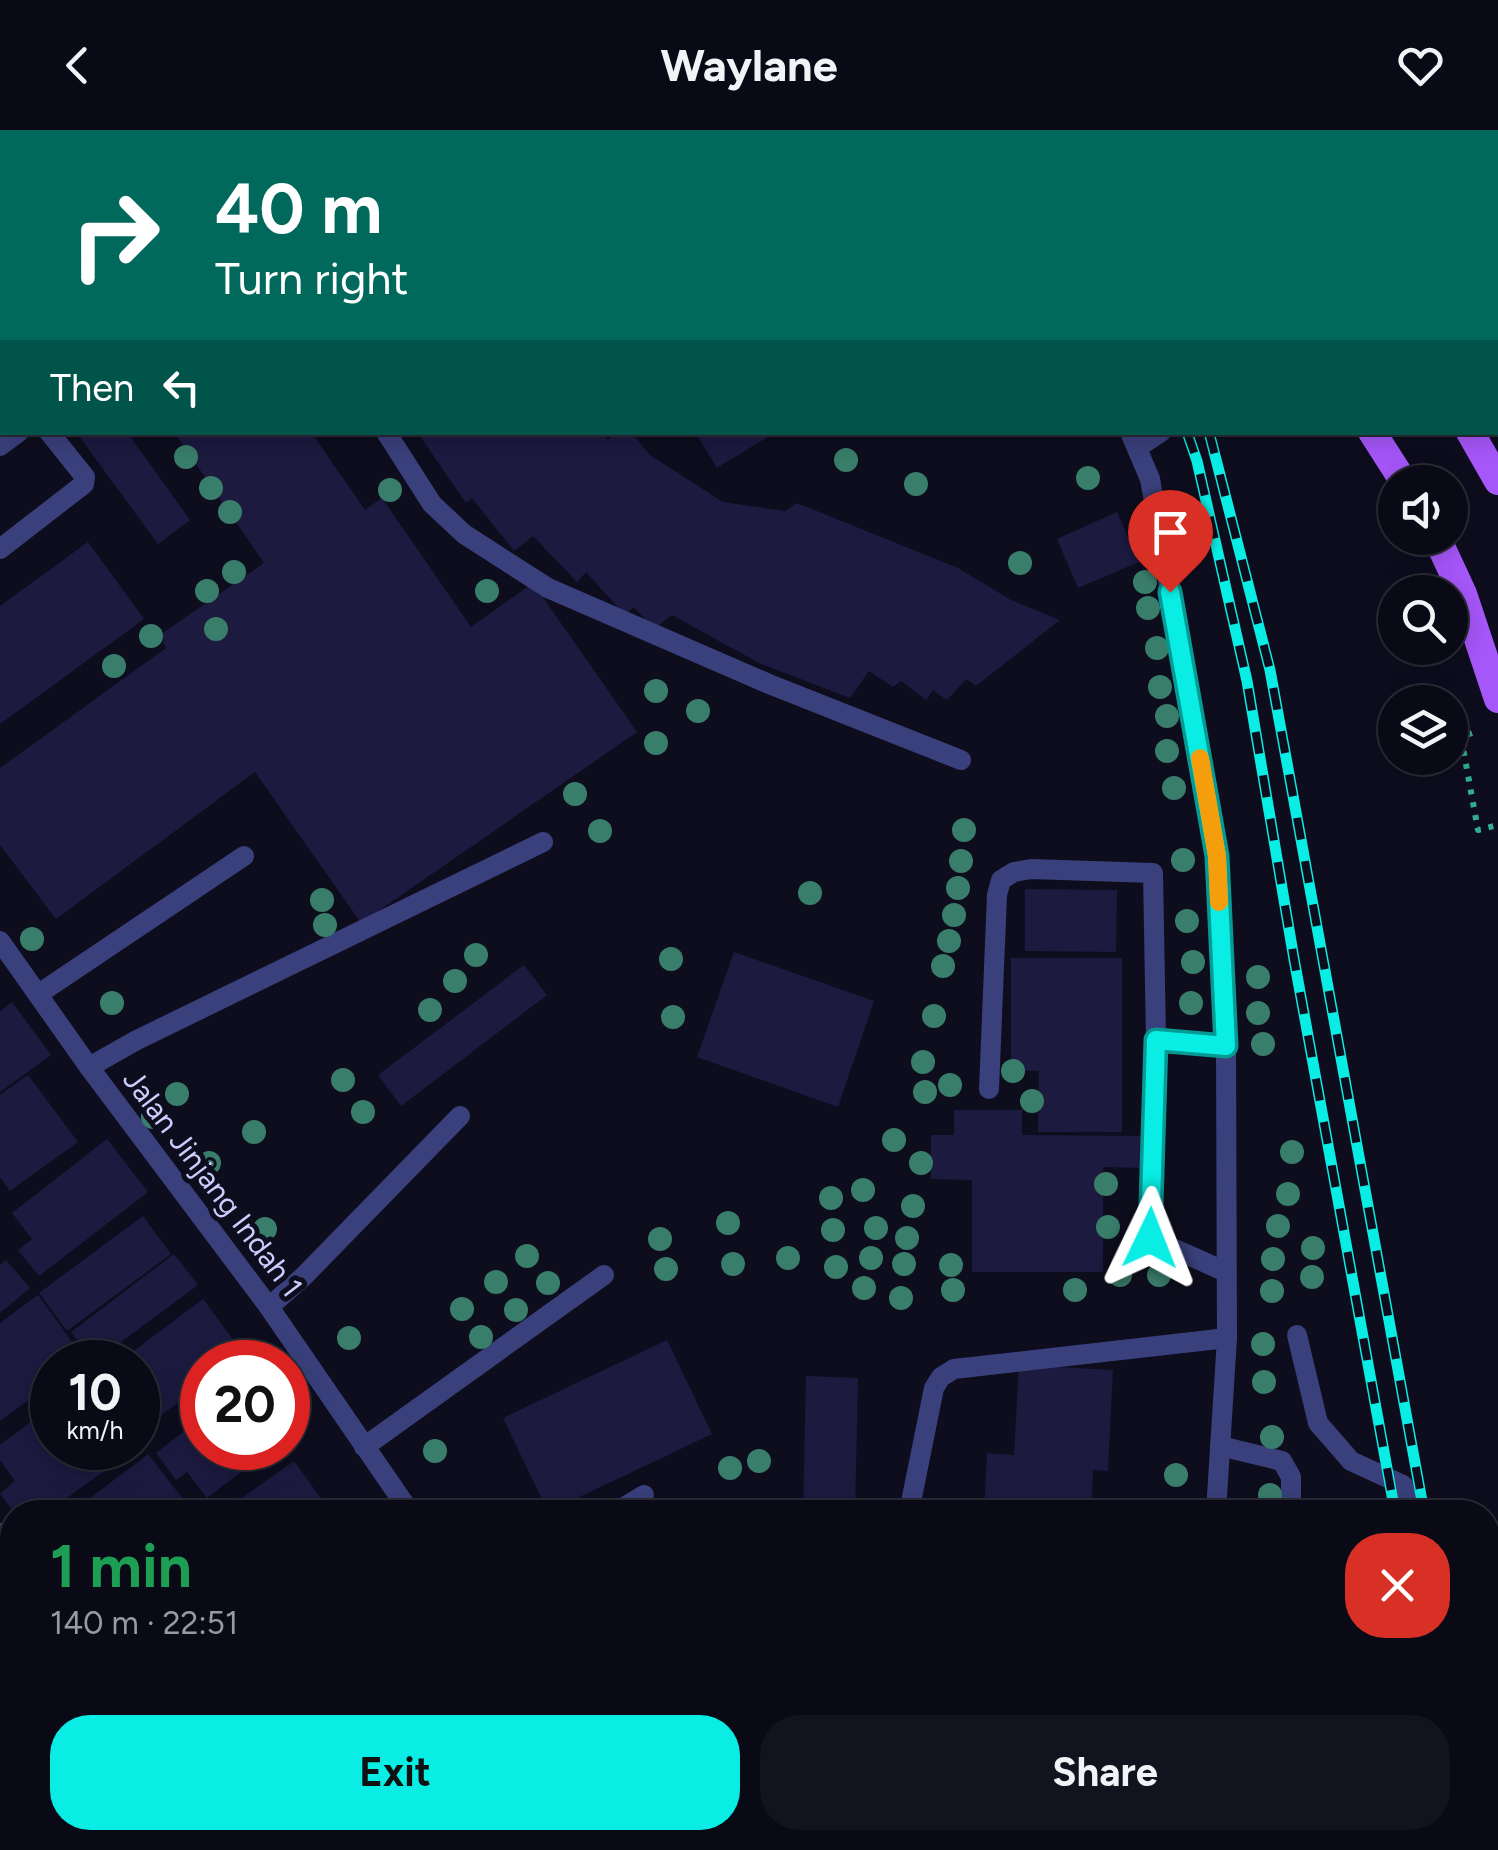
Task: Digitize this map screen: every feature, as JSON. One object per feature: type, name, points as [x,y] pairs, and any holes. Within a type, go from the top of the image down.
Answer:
[{"type":"main road","points":[[1374,435],[1393,465]]},
{"type":"main road","points":[[1472,435],[1495,465]]},
{"type":"main road","points":[[1445,555],[1464,594],[1498,700]]},
{"type":"street","points":[[0,549],[84,484],[84,476],[51,435]]},
{"type":"street","points":[[388,435],[432,504],[464,534],[548,588],[769,684],[961,760]]},
{"type":"street","points":[[1134,440],[1150,480],[1217,856],[1226,1046],[1227,1338],[1217,1500]]},
{"type":"street","points":[[89,1067],[543,842]]},
{"type":"street","points":[[40,993],[244,856]]},
{"type":"street","points":[[989,1089],[996,895],[1001,880],[1014,872],[1031,870],[1153,873],[1156,1040],[1150,1238],[1226,1272]]},
{"type":"street","name":"Jalan Jinjang Indah 1","points":[[0,941],[89,1067],[269,1306],[402,1500]]},
{"type":"street","points":[[1156,1040],[1226,1046]]},
{"type":"street","points":[[269,1306],[304,1276],[460,1116]]},
{"type":"street","points":[[364,1447],[604,1274]]},
{"type":"street","points":[[1297,1335],[1318,1423],[1351,1461],[1403,1486],[1407,1500]]},
{"type":"street","points":[[911,1500],[934,1388],[941,1377],[954,1369],[1227,1338]]},
{"type":"street","points":[[1220,1446],[1282,1460],[1291,1477],[1290,1500]]},
{"type":"street","points":[[636,1500],[644,1495]]},
{"type":"path","points":[[1472,733],[1461,737],[1478,830],[1498,825]]},
{"type":"building","points":[[78,435],[129,435],[190,520],[158,544]]},
{"type":"building","points":[[176,435],[313,435],[365,510],[382,498],[471,627],[533,583],[637,732],[361,923],[255,772],[56,919],[0,845],[0,768],[166,648],[160,635],[264,563]]},
{"type":"building","points":[[419,435],[604,435],[608,440],[614,435],[633,435],[650,455],[723,502],[785,511],[797,503],[958,568],[1011,600],[1060,620],[976,686],[966,679],[947,700],[933,690],[926,700],[901,681],[893,687],[869,671],[850,698],[759,663],[672,615],[654,629],[634,607],[625,615],[586,572],[577,582],[533,536],[514,551],[472,498],[466,503]]},
{"type":"building","points":[[697,435],[771,435],[717,468]]},
{"type":"building","points":[[1117,512],[1139,562],[1078,588],[1057,539]]},
{"type":"building","points":[[88,542],[144,619],[0,724],[0,606]]},
{"type":"building","points":[[1025,889],[1117,890],[1116,952],[1025,951]]},
{"type":"building","points":[[734,952],[874,1001],[838,1107],[697,1057]]},
{"type":"building","points":[[1011,958],[1122,958],[1122,1132],[1038,1132],[1039,1071],[1011,1070]]},
{"type":"building","points":[[524,965],[547,995],[401,1106],[378,1075]]},
{"type":"building","points":[[12,1002],[51,1055],[0,1092],[0,1011]]},
{"type":"building","points":[[28,1075],[78,1142],[10,1191],[0,1177],[0,1095]]},
{"type":"building","points":[[954,1110],[1022,1110],[1022,1135],[1143,1136],[1143,1168],[1103,1167],[1103,1272],[972,1272],[972,1180],[931,1179],[931,1135],[954,1135]]},
{"type":"building","points":[[107,1139],[148,1192],[39,1276],[18,1250],[32,1239],[12,1213]]},
{"type":"building","points":[[143,1216],[171,1254],[67,1331],[39,1293]]},
{"type":"building","points":[[174,1254],[198,1285],[124,1340],[77,1340],[71,1332]]},
{"type":"building","points":[[6,1260],[30,1288],[0,1313],[0,1265]]},
{"type":"building","points":[[38,1295],[71,1340],[30,1340],[30,1399],[0,1421],[0,1323]]},
{"type":"building","points":[[203,1299],[233,1340],[180,1340],[180,1401],[160,1416],[160,1340],[148,1340]]},
{"type":"building","points":[[667,1340],[712,1434],[573,1500],[542,1500],[503,1418]]},
{"type":"building","points":[[1019,1365],[1113,1370],[1108,1471],[1093,1470],[1092,1500],[985,1500],[987,1453],[1014,1455]]},
{"type":"building","points":[[806,1376],[858,1378],[855,1500],[803,1500]]},
{"type":"building","points":[[30,1422],[30,1470],[106,1470],[64,1500],[5,1500],[0,1494],[15,1481],[0,1460],[0,1445]]},
{"type":"building","points":[[180,1434],[180,1470],[243,1470],[207,1498],[187,1472],[176,1480],[160,1458],[160,1450]]},
{"type":"building","points":[[160,1469],[184,1500],[88,1500],[127,1470]]},
{"type":"building","points":[[281,1470],[301,1470],[322,1500],[239,1500]]},
{"type":"railway","points":[[1188,435],[1247,681],[1393,1500]]},
{"type":"railway","points":[[1210,435],[1270,670],[1422,1500]]},
{"type":"slow traffic","points":[[1200,758],[1217,856],[1219,902]]},
{"type":"route","points":[[1150,1238],[1156,1040],[1226,1046],[1217,856],[1170,592]]}]
